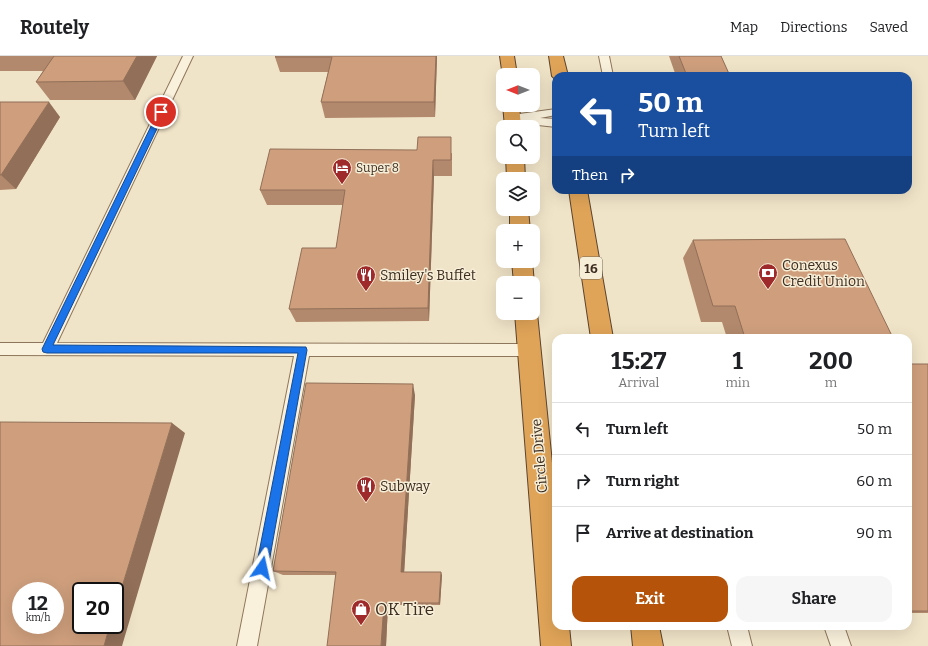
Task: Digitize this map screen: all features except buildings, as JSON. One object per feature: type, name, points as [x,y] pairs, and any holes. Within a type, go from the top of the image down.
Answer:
[{"type":"highway","points":[[507,56],[508,68]]},
{"type":"highway","points":[[556,56],[559,72]]},
{"type":"highway","name":"16","points":[[580,194],[601,334]]},
{"type":"highway","name":"Circle Drive","points":[[527,320],[552,602]]},
{"type":"highway","name":"Circle Drive","points":[[555,630],[556,646]]},
{"type":"highway","points":[[646,630],[648,646]]},
{"type":"lane","points":[[47,349],[188,56]]},
{"type":"lane","points":[[604,56],[607,72]]},
{"type":"lane","points":[[512,117],[552,112]]},
{"type":"lane","points":[[512,117],[552,122]]},
{"type":"lane","points":[[0,349],[529,350]]},
{"type":"lane","points":[[247,646],[303,350]]},
{"type":"lane","points":[[738,630],[742,646]]},
{"type":"lane","points":[[835,630],[841,646]]},
{"type":"place","name":"Super 8","points":[[342,185]]},
{"type":"place","name":"Conexus Credit Union","points":[[768,290]]},
{"type":"place","name":"Smiley's Buffet","points":[[366,292]]},
{"type":"place","name":"Subway","points":[[366,503]]},
{"type":"place","name":"OK Tire","points":[[361,626]]},
{"type":"route","points":[[161,112],[47,349],[303,350],[262,568]]}]
